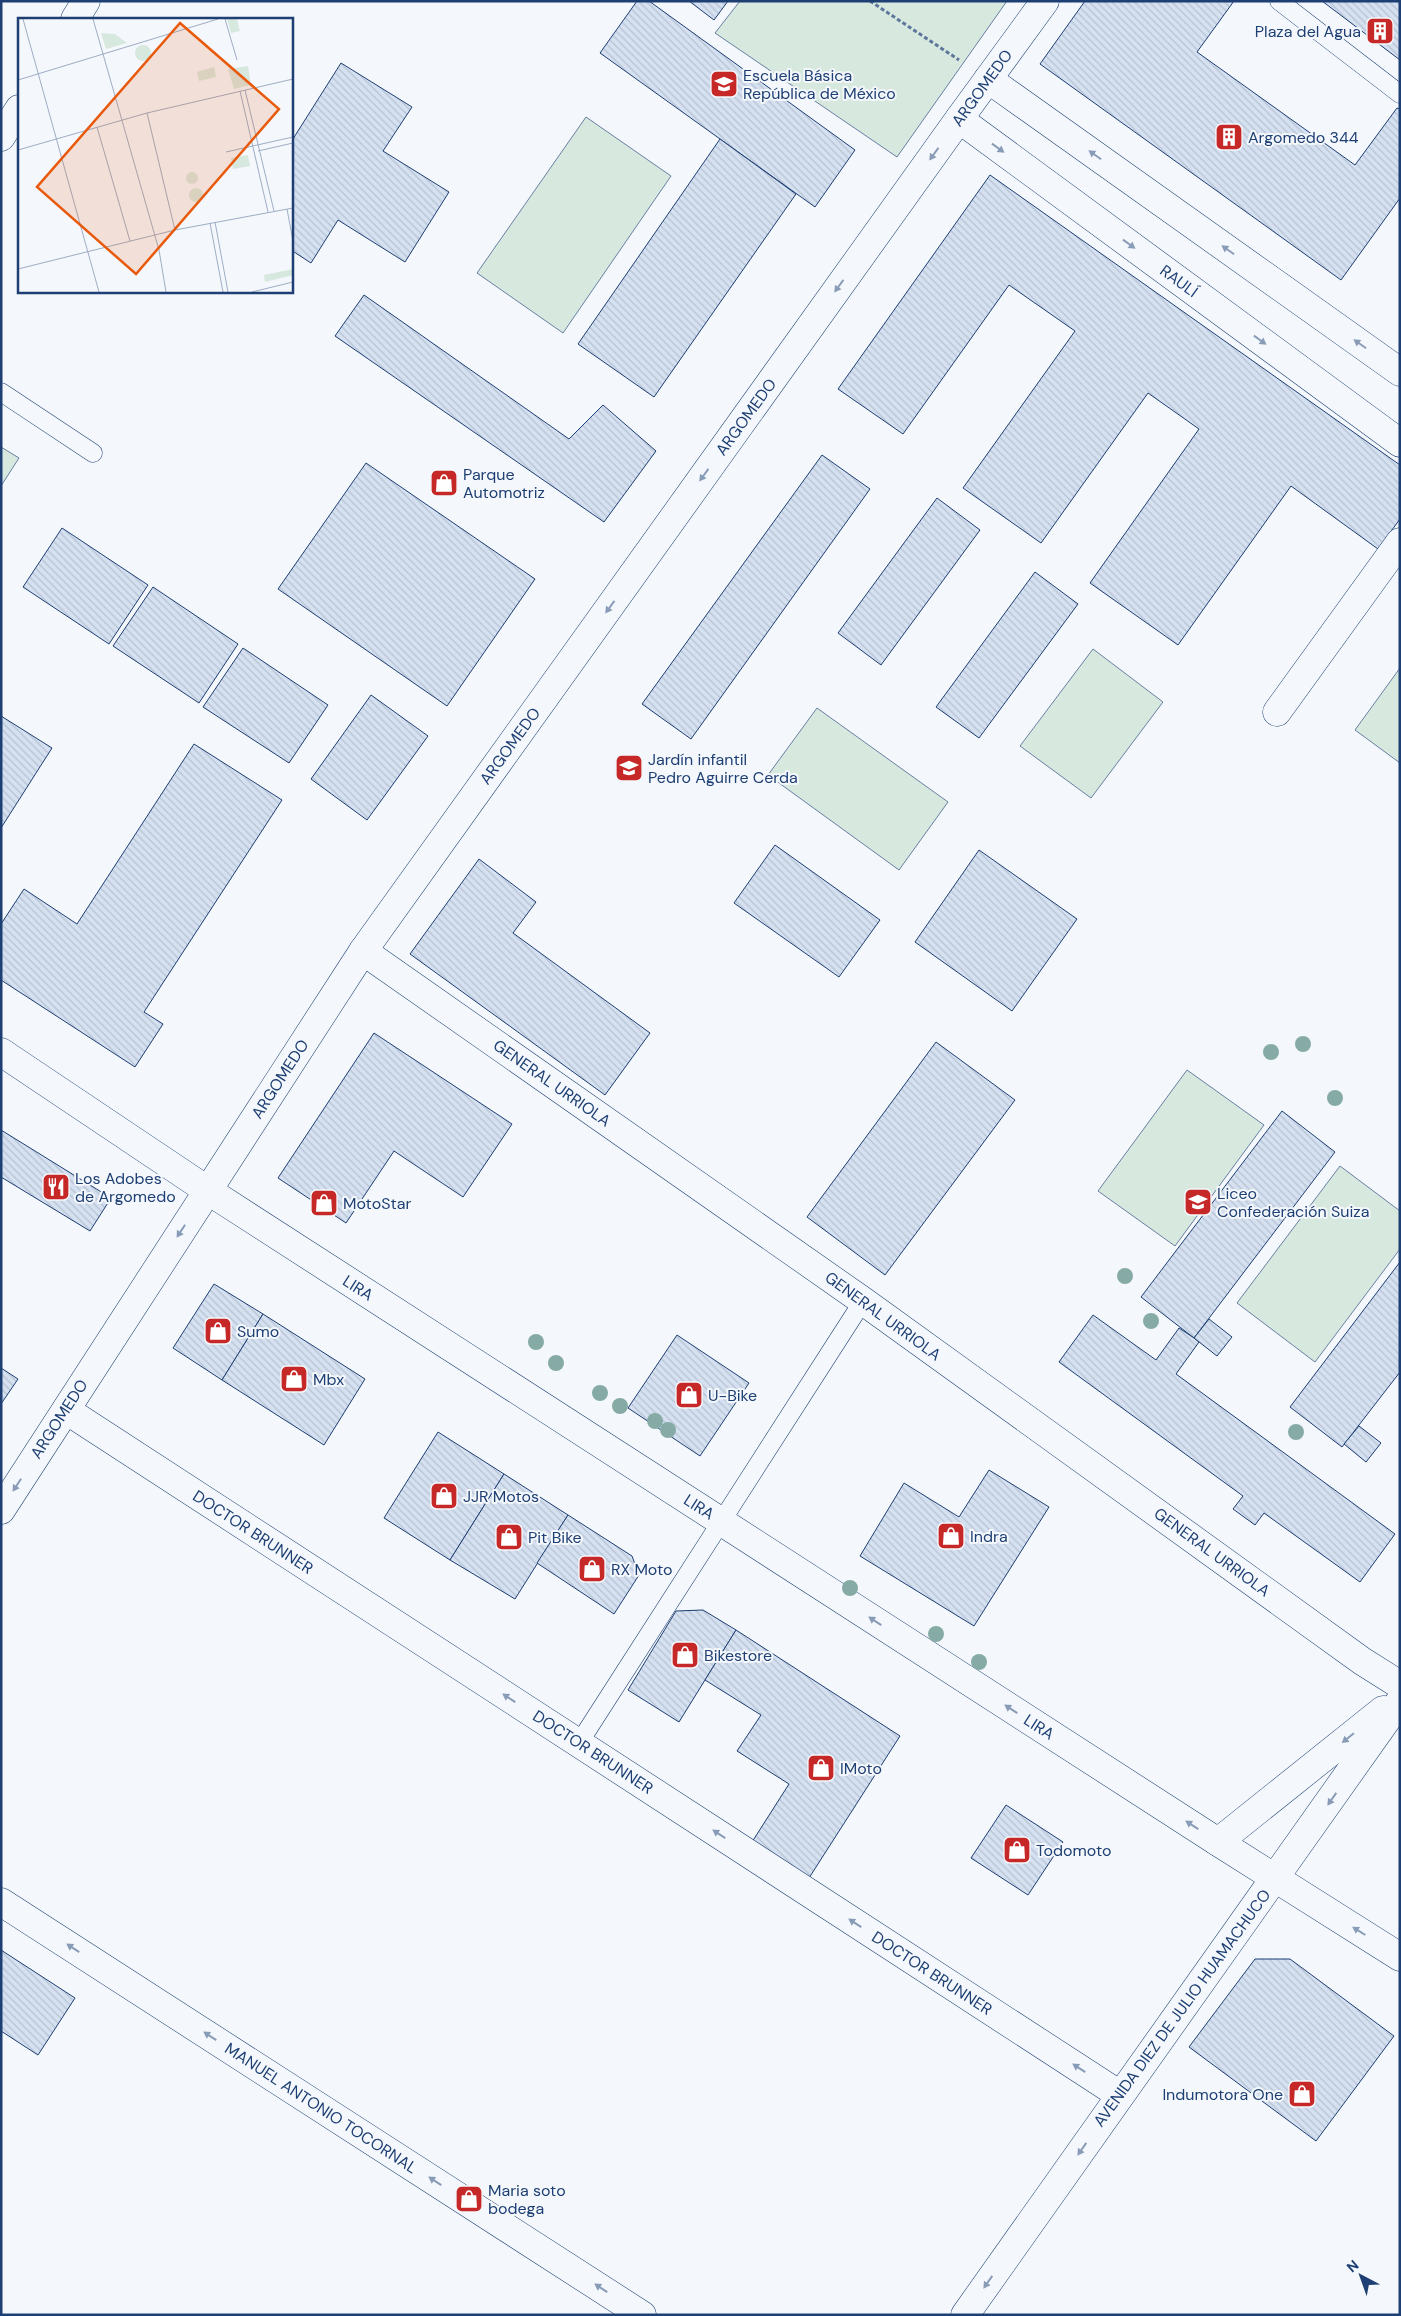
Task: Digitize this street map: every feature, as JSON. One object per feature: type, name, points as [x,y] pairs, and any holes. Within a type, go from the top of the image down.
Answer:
[{"type":"street","points":[[76,18],[86,1]]},
{"type":"street","name":"ARGOMEDO","points":[[1,1510],[363,951],[959,119],[1046,1]]},
{"type":"street","points":[[988,79],[1400,372]]},
{"type":"street","points":[[1,137],[18,111]]},
{"type":"street","name":"RAULÍ","points":[[959,119],[1400,443]]},
{"type":"street","points":[[1277,712],[1400,542]]},
{"type":"street","name":"GENERAL URRIOLA","points":[[363,951],[863,1301],[1362,1661],[1400,1685]]},
{"type":"street","name":"LIRA","points":[[1,1052],[207,1190],[1218,1842],[1400,1957]]},
{"type":"street","name":"DOCTOR BRUNNER","points":[[66,1410],[1120,2095]]},
{"type":"street","points":[[1218,1842],[1400,1696]]},
{"type":"street","name":"AVENIDA DIEZ DE JULIO HUAMACHUCO","points":[[965,2315],[1400,1701]]},
{"type":"street","name":"MANUEL ANTONIO TOCORNAL","points":[[1,1902],[642,2315]]},
{"type":"lane","points":[[1280,1],[1400,94]]},
{"type":"lane","points":[[1,392],[93,453]]},
{"type":"lane","points":[[578,1743],[863,1301]]},
{"type":"path","points":[[870,1],[988,79]]},
{"type":"shaded area","points":[[740,1],[1007,1],[897,157],[715,33]]},
{"type":"shaded area","points":[[586,117],[671,176],[563,333],[477,273]]},
{"type":"shaded area","points":[[1,447],[19,458],[1,486]]},
{"type":"shaded area","points":[[1093,649],[1163,702],[1091,798],[1020,746]]},
{"type":"shaded area","points":[[1400,668],[1400,763],[1355,730]]},
{"type":"shaded area","points":[[817,708],[948,802],[899,870],[768,775]]},
{"type":"shaded area","points":[[1187,1070],[1264,1125],[1175,1246],[1098,1191]]},
{"type":"shaded area","points":[[1340,1166],[1400,1211],[1400,1249],[1315,1362],[1237,1303]]},
{"type":"building","points":[[637,1],[649,1],[855,150],[815,207],[600,53]]},
{"type":"building","points":[[689,1],[728,1],[714,20]]},
{"type":"building","name":"Argomedo 344","points":[[1085,1],[1234,1],[1197,52],[1355,165],[1397,108],[1400,109],[1400,198],[1341,280],[1040,64]]},
{"type":"building","name":"Plaza del Agua","points":[[1322,1],[1400,1],[1400,60]]},
{"type":"building","points":[[341,63],[412,107],[383,151],[449,192],[405,262],[338,220],[311,263],[292,251],[292,140]]},
{"type":"building","points":[[720,139],[796,194],[654,397],[578,344]]},
{"type":"building","points":[[990,175],[1400,465],[1400,519],[1378,549],[1291,486],[1178,645],[1090,583],[1199,429],[1148,393],[1041,543],[963,488],[1075,331],[1009,285],[903,434],[838,389]]},
{"type":"building","points":[[364,295],[569,439],[603,405],[656,451],[604,522],[335,336]]},
{"type":"building","points":[[822,455],[870,489],[691,739],[642,704]]},
{"type":"building","points":[[366,463],[535,579],[447,706],[278,589]]},
{"type":"building","points":[[937,498],[980,530],[881,665],[838,633]]},
{"type":"building","points":[[62,528],[148,585],[109,644],[23,587]]},
{"type":"building","points":[[1035,572],[1078,604],[979,738],[936,707]]},
{"type":"building","points":[[153,587],[238,644],[199,703],[113,646]]},
{"type":"building","points":[[243,648],[328,705],[289,763],[203,707]]},
{"type":"building","points":[[371,695],[428,736],[367,820],[311,779]]},
{"type":"building","points":[[1,716],[52,748],[1,828]]},
{"type":"building","points":[[194,744],[282,800],[144,1012],[163,1024],[135,1067],[1,980],[1,924],[24,889],[77,924]]},
{"type":"building","points":[[775,845],[880,920],[839,977],[734,903]]},
{"type":"building","points":[[979,850],[1077,919],[1012,1011],[915,942]]},
{"type":"building","points":[[479,859],[536,902],[513,933],[650,1033],[605,1095],[410,954]]},
{"type":"building","points":[[374,1033],[512,1124],[463,1197],[394,1151],[346,1223],[278,1178]]},
{"type":"building","points":[[936,1042],[1015,1100],[885,1275],[807,1217]]},
{"type":"building","points":[[1282,1111],[1335,1152],[1194,1338],[1141,1297]]},
{"type":"building","name":"Los Adobes de Argomedo","points":[[1,1130],[111,1198],[90,1231],[1,1177]]},
{"type":"building","points":[[1400,1262],[1400,1372],[1342,1447],[1290,1407]]},
{"type":"building","name":"Sumo","points":[[214,1284],[263,1314],[222,1380],[173,1348]]},
{"type":"building","name":"Mbx","points":[[263,1314],[365,1379],[324,1445],[222,1380]]},
{"type":"building","points":[[1093,1315],[1156,1360],[1179,1328],[1194,1338],[1199,1342],[1176,1374],[1395,1534],[1360,1582],[1264,1513],[1255,1525],[1233,1509],[1243,1496],[1059,1362]]},
{"type":"building","points":[[1209,1319],[1232,1337],[1217,1356],[1194,1338]]},
{"type":"building","name":"U-Bike","points":[[677,1335],[749,1383],[700,1456],[628,1408]]},
{"type":"building","points":[[1,1368],[18,1379],[1,1404]]},
{"type":"building","points":[[1359,1426],[1381,1443],[1366,1462],[1344,1444]]},
{"type":"building","name":"JJR Motos","points":[[438,1432],[504,1474],[450,1560],[384,1518]]},
{"type":"building","name":"Indra","points":[[989,1470],[1049,1507],[974,1626],[860,1556],[904,1483],[959,1517]]},
{"type":"building","name":"Pit Bike","points":[[504,1474],[568,1515],[515,1599],[450,1560]]},
{"type":"building","name":"RX Moto","points":[[568,1515],[632,1556],[639,1575],[614,1614],[537,1563]]},
{"type":"building","name":"Bikestore","points":[[703,1610],[736,1630],[679,1722],[628,1690],[676,1611]]},
{"type":"building","name":"IMoto","points":[[736,1630],[900,1736],[809,1878],[752,1842],[789,1784],[737,1751],[761,1715],[705,1680]]},
{"type":"building","name":"Todomoto","points":[[1006,1805],[1063,1842],[1028,1895],[971,1858]]},
{"type":"building","points":[[1,1950],[75,1998],[38,2055],[1,2031]]},
{"type":"building","name":"Indumotora One","points":[[1255,1959],[1290,1959],[1394,2036],[1316,2141],[1189,2047]]},
{"type":"place","name":"Plaza del Agua","points":[[1380,31]]},
{"type":"place","name":"Escuela Básica República de México","points":[[724,84]]},
{"type":"place","name":"Argomedo 344","points":[[1229,137]]},
{"type":"place","name":"Parque Automotriz","points":[[444,483]]},
{"type":"place","name":"Jardín infantil Pedro Aguirre Cerda","points":[[629,768]]},
{"type":"place","name":"Los Adobes de Argomedo","points":[[56,1187]]},
{"type":"place","name":"Liceo Confederación Suiza","points":[[1198,1202]]},
{"type":"place","name":"MotoStar","points":[[324,1203]]},
{"type":"place","name":"Sumo","points":[[218,1331]]},
{"type":"place","name":"Mbx","points":[[294,1379]]},
{"type":"place","name":"U-Bike","points":[[689,1395]]},
{"type":"place","name":"JJR Motos","points":[[444,1496]]},
{"type":"place","name":"Indra","points":[[951,1536]]},
{"type":"place","name":"Pit Bike","points":[[509,1537]]},
{"type":"place","name":"RX Moto","points":[[592,1569]]},
{"type":"place","name":"Bikestore","points":[[685,1655]]},
{"type":"place","name":"IMoto","points":[[821,1768]]},
{"type":"place","name":"Todomoto","points":[[1017,1850]]},
{"type":"place","name":"Indumotora One","points":[[1302,2094]]},
{"type":"place","name":"Maria soto bodega","points":[[469,2199]]}]
